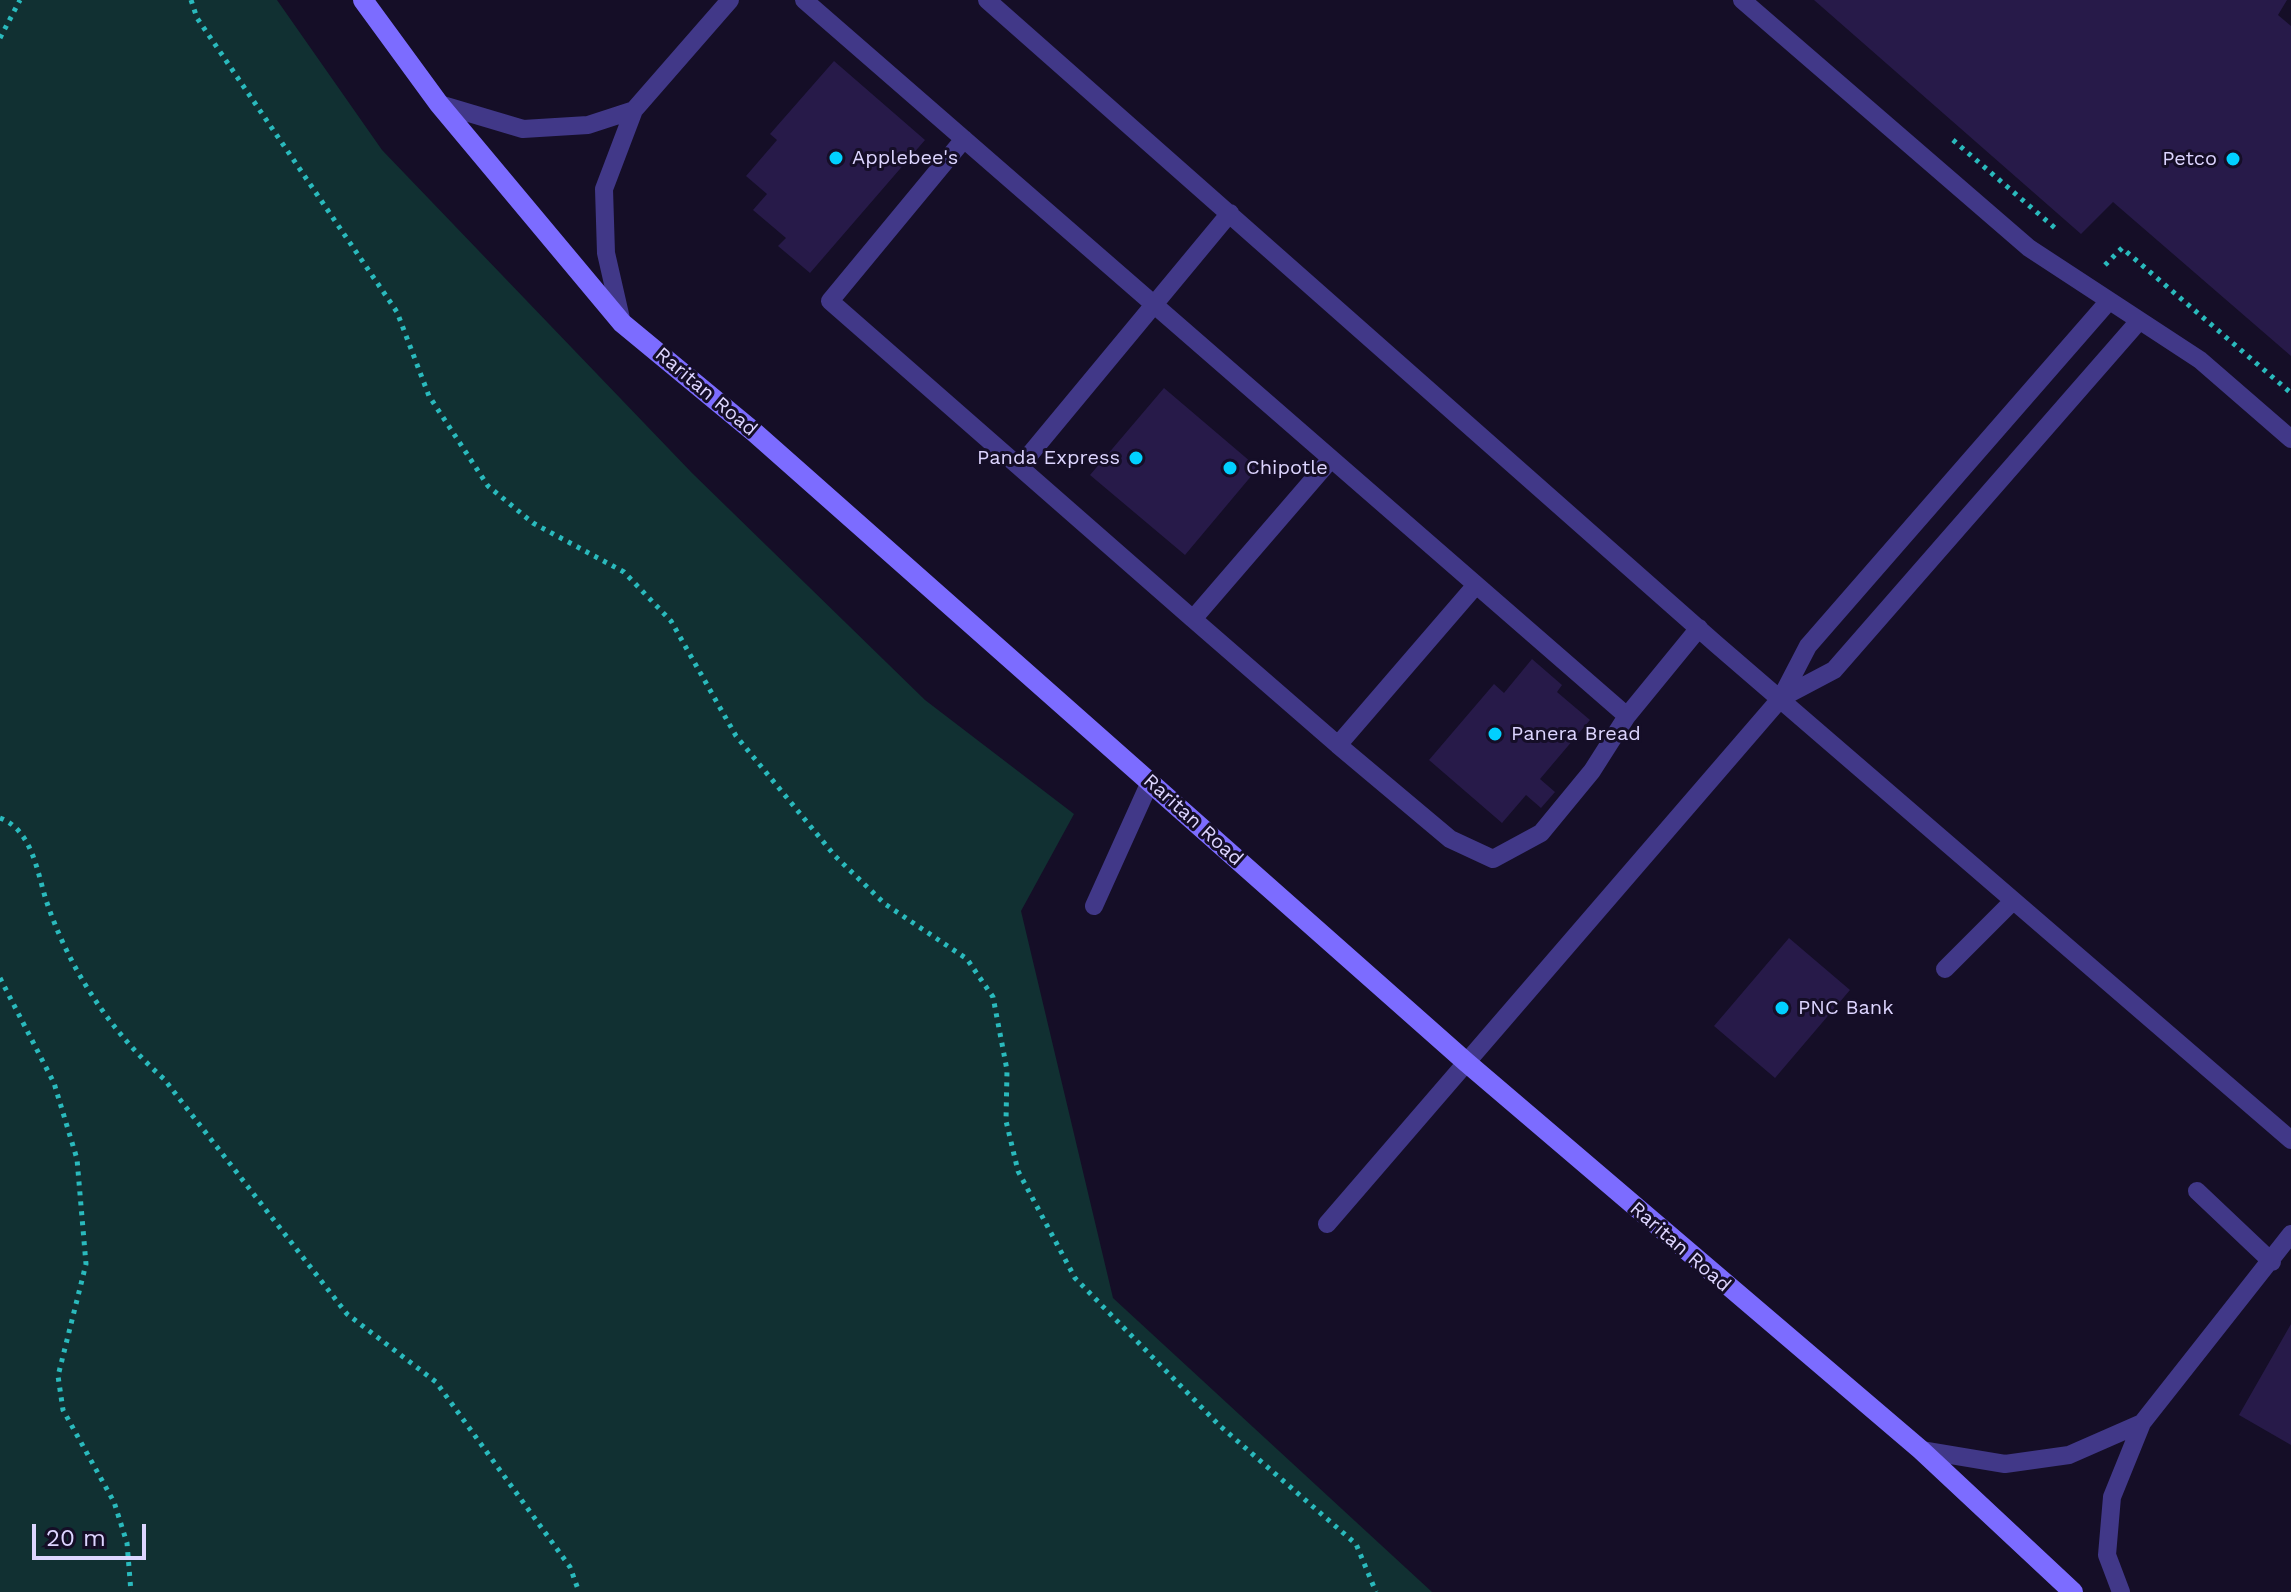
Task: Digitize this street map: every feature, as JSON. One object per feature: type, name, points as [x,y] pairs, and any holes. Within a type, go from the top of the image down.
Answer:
[{"type":"main road","name":"Raritan Road","points":[[363,0],[439,104],[622,323],[754,432],[1466,1062],[1921,1450],[2073,1592]]},
{"type":"lane","points":[[622,323],[606,253],[604,189],[634,110],[730,0]]},
{"type":"lane","points":[[804,0],[1627,716]]},
{"type":"lane","points":[[987,0],[1699,628],[2291,1140]]},
{"type":"lane","points":[[1742,0],[2029,248],[2200,360],[2291,439]]},
{"type":"lane","points":[[439,104],[523,129],[588,125],[634,110]]},
{"type":"lane","points":[[964,139],[830,301],[1338,745],[1450,839],[1493,859],[1541,833],[1592,771],[1627,716],[1699,628]]},
{"type":"lane","points":[[1021,465],[1230,213]]},
{"type":"lane","points":[[1327,1224],[1781,698],[1808,646],[2108,302]]},
{"type":"lane","points":[[1781,698],[1834,670],[2139,321]]},
{"type":"lane","points":[[1193,619],[1331,459]]},
{"type":"lane","points":[[1338,745],[1476,585]]},
{"type":"lane","points":[[1094,906],[1150,782]]},
{"type":"lane","points":[[1945,969],[2013,901]]},
{"type":"lane","points":[[2197,1191],[2272,1262]]},
{"type":"lane","points":[[2121,1592],[2107,1555],[2112,1497],[2142,1423],[2272,1262],[2291,1234]]},
{"type":"lane","points":[[1921,1450],[2005,1464],[2069,1455],[2142,1423]]},
{"type":"path","points":[[0,38],[20,0]]},
{"type":"path","points":[[191,0],[197,18],[397,312],[429,396],[488,486],[533,523],[624,572],[671,621],[736,736],[835,856],[885,904],[967,959],[993,997],[1007,1070],[1006,1121],[1018,1171],[1075,1278],[1219,1425],[1356,1544],[1376,1592]]},
{"type":"path","points":[[1946,134],[2065,237]]},
{"type":"path","points":[[2101,268],[2122,248],[2291,393]]},
{"type":"path","points":[[0,818],[10,822],[26,838],[49,910],[96,1005],[128,1047],[164,1079],[347,1314],[436,1382],[570,1567],[579,1592]]},
{"type":"path","points":[[0,978],[54,1083],[77,1159],[86,1264],[58,1376],[63,1410],[114,1502],[127,1543],[131,1592]]},
{"type":"green space","points":[[0,0],[277,0],[382,150],[692,473],[925,700],[1074,814],[1021,911],[1113,1298],[1432,1592],[0,1592]]},
{"type":"building","points":[[1814,0],[2287,0],[2278,15],[2291,26],[2291,356],[2113,202],[2081,234]]},
{"type":"building","name":"Applebee's","points":[[834,61],[925,140],[810,273],[778,246],[786,238],[753,210],[767,194],[746,176],[777,140],[770,134]]},
{"type":"building","points":[[1164,388],[1258,468],[1185,555],[1090,475]]},
{"type":"building","points":[[1532,659],[1562,685],[1557,692],[1590,720],[1540,779],[1555,792],[1541,808],[1526,795],[1502,823],[1429,760],[1494,684],[1504,693]]},
{"type":"building","name":"PNC Bank","points":[[1789,938],[1850,990],[1775,1078],[1714,1026]]},
{"type":"building","points":[[2291,1324],[2291,1445],[2239,1415]]},
{"type":"place","name":"Applebee's","points":[[836,158]]},
{"type":"place","name":"Petco","points":[[2233,159]]},
{"type":"place","name":"Panda Express","points":[[1136,458]]},
{"type":"place","name":"Chipotle","points":[[1230,468]]},
{"type":"place","name":"Panera Bread","points":[[1495,734]]},
{"type":"place","name":"PNC Bank","points":[[1782,1008]]}]
